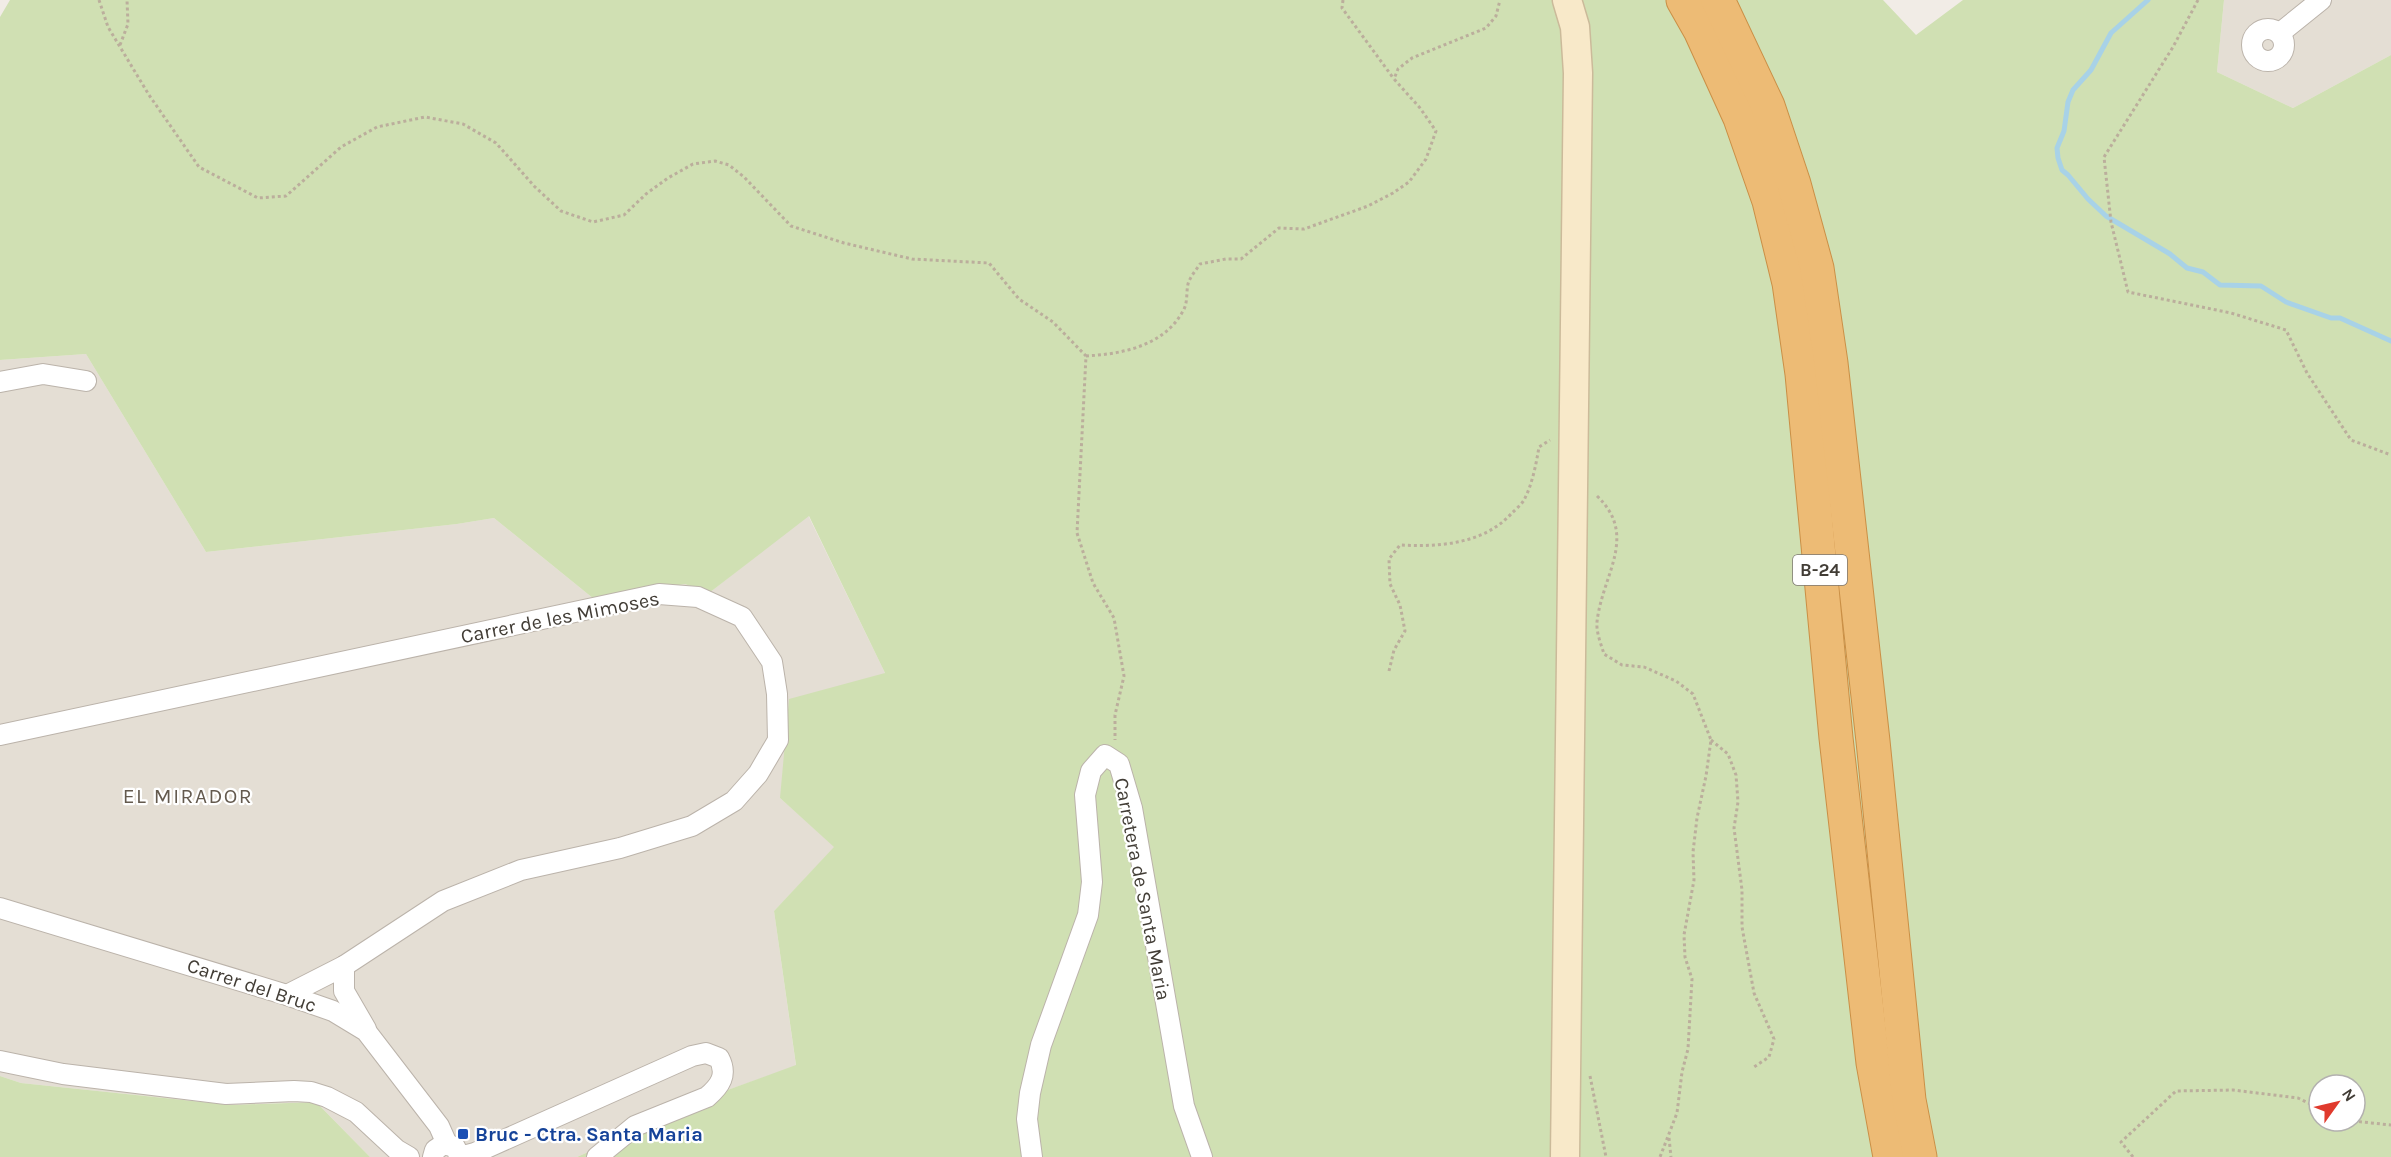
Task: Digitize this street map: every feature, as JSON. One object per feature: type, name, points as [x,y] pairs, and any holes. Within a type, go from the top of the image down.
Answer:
[{"type":"highway","name":"B-24","points":[[1683,0],[1700,30],[1740,118],[1769,201],[1789,283],[1802,374],[1835,726],[1871,1052],[1890,1157]]},
{"type":"highway","name":"B-24","points":[[1718,0],[1768,106],[1794,184],[1816,268],[1831,363],[1873,741],[1909,1100],[1920,1157]]},
{"type":"street","points":[[1565,1157],[1578,73],[1575,27],[1567,0]]},
{"type":"street","points":[[2280,33],[2320,0]]},
{"type":"street","points":[[0,382],[43,374],[86,381]]},
{"type":"street","name":"Carrer de les Mimoses","points":[[0,735],[659,594],[698,597],[742,617],[772,662],[777,694],[778,740],[759,774],[734,801],[692,826],[620,848],[521,870],[442,901],[344,966],[287,995]]},
{"type":"street","name":"Carretera de Santa Maria","points":[[1032,1157],[1027,1119],[1030,1093],[1041,1045],[1088,915],[1092,882],[1085,795],[1091,771],[1105,755],[1119,764],[1132,808],[1185,1106],[1202,1157]]},
{"type":"street","name":"Carrer del Bruc","points":[[0,908],[333,1011],[366,1031],[439,1126],[447,1153]]},
{"type":"street","points":[[344,966],[344,991],[366,1031]]},
{"type":"street","points":[[447,1153],[484,1149],[692,1056],[706,1053],[719,1058],[724,1073],[722,1081],[707,1097],[635,1126],[597,1157]]},
{"type":"street","points":[[0,1061],[63,1074],[226,1094],[311,1092],[335,1100],[356,1112],[397,1150],[409,1157]]},
{"type":"path","points":[[99,0],[108,27],[149,95],[199,167],[258,198],[286,196],[341,147],[377,127],[424,117],[463,124],[496,142],[534,186],[561,211],[593,222],[624,215],[646,194],[669,178],[693,164],[715,161],[729,165],[744,177],[792,226],[843,243],[912,259],[989,263],[1019,299],[1053,322],[1086,356],[1077,532],[1093,583],[1114,618],[1124,676],[1115,715],[1114,760]]},
{"type":"path","points":[[120,45],[128,24],[127,0]]},
{"type":"path","points":[[1086,356],[1111,355],[1157,339],[1174,325],[1185,309],[1189,282],[1200,264],[1226,259],[1241,260],[1279,228],[1305,229],[1368,206],[1409,182],[1426,159],[1436,131],[1342,8],[1343,0]]},
{"type":"path","points":[[1394,79],[1398,69],[1412,58],[1486,28],[1496,16],[1500,0]]},
{"type":"path","points":[[2198,0],[2173,47],[2104,157],[2111,222],[2128,292],[2231,313],[2286,330],[2307,373],[2351,440],[2391,455]]},
{"type":"path","points":[[1389,671],[1394,650],[1405,630],[1400,605],[1390,584],[1389,559],[1400,545],[1419,546],[1463,542],[1485,534],[1502,524],[1523,501],[1534,472],[1539,447],[1548,441],[1573,437]]},
{"type":"path","points":[[1572,481],[1595,494],[1608,507],[1617,526],[1615,554],[1596,624],[1604,654],[1622,665],[1644,667],[1676,681],[1694,694],[1711,740],[1697,818],[1693,852],[1694,880],[1684,935],[1685,957],[1692,979],[1688,1049],[1682,1072],[1677,1113],[1660,1157]]},
{"type":"path","points":[[1711,740],[1728,754],[1736,776],[1738,802],[1734,828],[1742,890],[1742,927],[1754,993],[1774,1039],[1769,1057],[1755,1067]]},
{"type":"path","points":[[1567,1051],[1586,1065],[1593,1084],[1606,1157]]},
{"type":"path","points":[[2133,1157],[2121,1142],[2176,1091],[2233,1090],[2287,1096],[2307,1102]]},
{"type":"path","points":[[2367,1122],[2391,1125]]},
{"type":"path","points":[[1668,1136],[1671,1157]]},
{"type":"shaded area","points":[[2224,0],[2391,0],[2391,55],[2293,108],[2217,72]]},
{"type":"shaded area","points":[[86,354],[206,552],[494,518],[594,599],[685,584],[709,593],[808,515],[885,673],[780,798],[835,847],[774,911],[796,1066],[722,1092],[577,1157],[370,1157],[316,1102],[231,1105],[21,1083],[0,1076],[0,360]]},
{"type":"green space","points":[[10,0],[1883,0],[1916,35],[1963,0],[2224,0],[2217,72],[2293,108],[2391,55],[2391,1157],[577,1157],[722,1092],[796,1065],[774,911],[834,847],[780,798],[789,699],[885,673],[809,516],[709,593],[685,584],[594,599],[494,518],[206,552],[86,354],[0,360],[0,17]]},
{"type":"green space","points":[[0,1076],[21,1083],[231,1105],[316,1102],[370,1157],[0,1157]]},
{"type":"waterway","points":[[2148,0],[2111,33],[2091,70],[2073,90],[2068,102],[2064,131],[2057,148],[2062,170],[2106,216],[2170,254],[2187,268],[2203,272],[2220,285],[2261,286],[2286,302],[2331,318],[2340,318],[2391,341]]},
{"type":"place","name":"Bruc - Ctra. Santa Maria","points":[[463,1134]]},
{"type":"district","name":"EL MIRADOR","points":[[188,796]]}]
